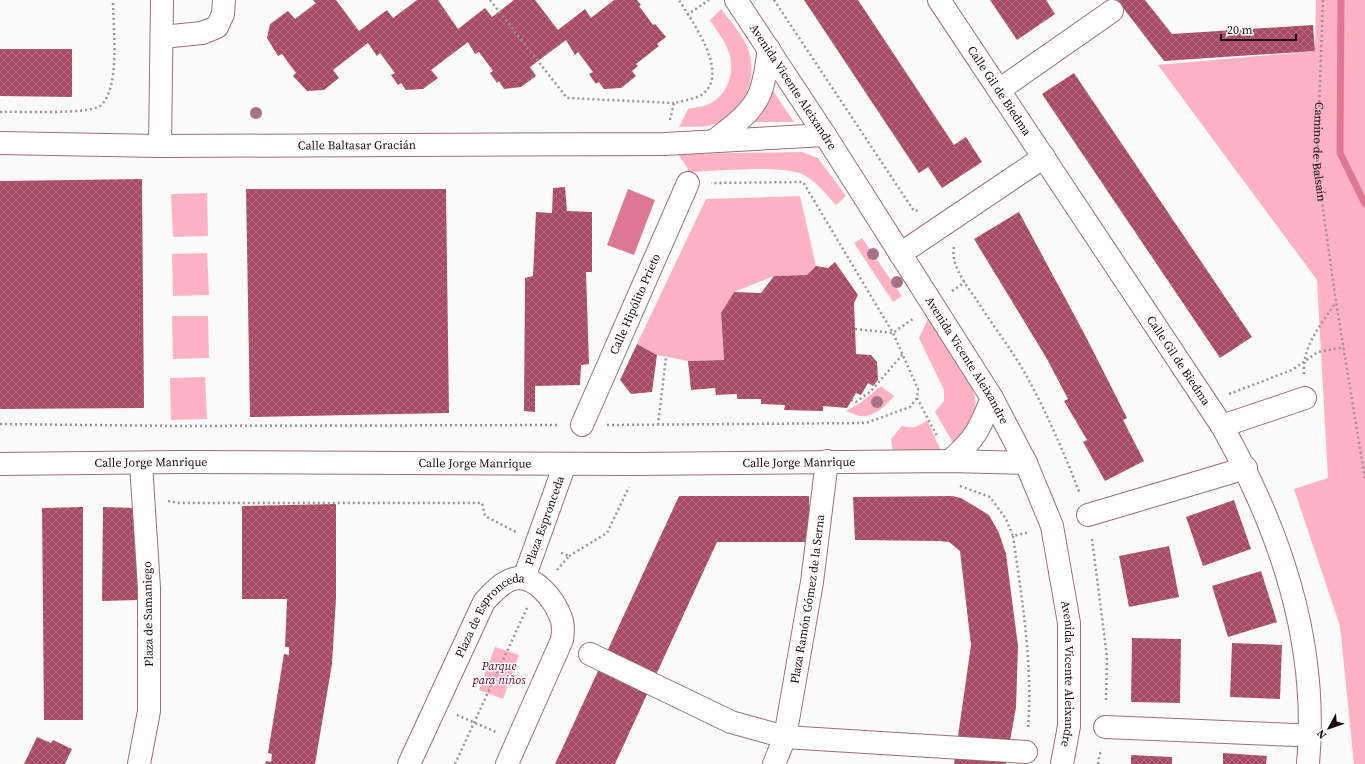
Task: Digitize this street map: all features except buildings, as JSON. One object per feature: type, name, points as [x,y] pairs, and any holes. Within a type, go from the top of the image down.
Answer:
[{"type":"street","points":[[160,146],[162,0]]},
{"type":"street","points":[[162,37],[202,33],[217,27],[223,14],[224,0]]},
{"type":"street","name":"Avenida Vicente Aleixandre","points":[[736,0],[825,135],[992,398],[1026,463],[1052,526],[1069,623],[1069,726],[1062,764]]},
{"type":"street","name":"Calle Gil de Biedma","points":[[939,0],[1222,426],[1246,468],[1282,557],[1296,604],[1304,644],[1310,735],[1308,764]]},
{"type":"street","points":[[999,90],[1112,11]]},
{"type":"street","points":[[715,140],[737,122],[756,100],[761,88],[769,49]]},
{"type":"street","name":"Calle Baltasar Gracián","points":[[0,143],[160,146],[665,144],[825,135]]},
{"type":"street","points":[[900,254],[1044,157]]},
{"type":"street","name":"Calle Hipólito Prieto","points":[[582,425],[688,183]]},
{"type":"street","points":[[950,461],[970,443],[976,434],[992,398]]},
{"type":"street","points":[[1222,426],[1305,398]]},
{"type":"street","name":"Calle Jorge Manrique","points":[[0,464],[565,464],[827,461],[950,461],[1026,463]]},
{"type":"street","name":"Plaza Ramón Gómez de la Serna","points":[[774,764],[786,738],[812,582],[827,461]]},
{"type":"street","name":"Plaza de Samaniego","points":[[139,764],[150,711],[149,588],[142,463]]},
{"type":"street","name":"Plaza Espronceda","points":[[524,578],[565,464]]},
{"type":"street","points":[[1088,515],[1246,468]]},
{"type":"street","name":"Plaza de Espronceda","points":[[409,764],[484,602],[492,593],[512,579],[524,578],[543,590],[554,603],[562,620],[563,633],[562,640],[507,764]]},
{"type":"street","points":[[590,654],[731,722],[786,738],[1026,752]]},
{"type":"street","points":[[1105,728],[1296,735]]},
{"type":"path","points":[[0,112],[84,111],[99,106],[110,93],[114,72],[113,0]]},
{"type":"path","points":[[490,0],[567,98],[674,103],[704,93],[711,83],[713,68],[700,33],[678,0]]},
{"type":"path","points":[[688,14],[709,0]]},
{"type":"path","name":"Camino de Balsaín","points":[[1323,0],[1317,166],[1336,302],[1365,479]]},
{"type":"path","points":[[665,144],[674,103]]},
{"type":"path","points":[[0,424],[178,426],[866,423],[910,407],[917,398],[918,389],[903,354],[893,333],[803,182],[688,183]]},
{"type":"path","points":[[1305,398],[1303,361],[1312,338],[1336,302]]},
{"type":"path","points":[[855,329],[893,333]]},
{"type":"path","points":[[1224,393],[1228,394],[1241,391],[1292,370],[1318,352],[1344,347]]},
{"type":"path","points":[[851,400],[856,402],[871,391],[903,354]]},
{"type":"path","points":[[658,425],[666,357]]},
{"type":"path","points":[[555,573],[569,556],[607,533],[630,485]]},
{"type":"path","points":[[956,485],[990,497],[1006,519],[1013,536],[1027,634],[1030,709],[1026,752]]},
{"type":"path","points":[[143,497],[179,503],[482,503],[485,516],[518,532]]},
{"type":"path","points":[[1088,515],[1107,657],[1105,728]]},
{"type":"path","points":[[1013,536],[1052,526]]},
{"type":"path","points":[[557,551],[569,556]]},
{"type":"path","points":[[456,764],[524,610],[528,606]]},
{"type":"path","points":[[456,714],[499,734]]},
{"type":"green space","points":[[1316,0],[1365,0],[1365,764],[1354,764],[1340,626],[1294,489],[1328,478],[1317,280],[1158,65],[1315,51]]},
{"type":"green space","points":[[721,9],[741,35],[749,52],[751,74],[746,96],[732,115],[723,121],[708,126],[679,127],[688,109],[704,106],[712,102],[719,97],[728,83],[731,67],[728,50],[710,20]]},
{"type":"green space","points":[[769,85],[794,122],[750,122]]},
{"type":"green space","points":[[802,152],[818,158],[846,196],[836,205],[810,178],[799,173],[776,169],[690,172],[678,154]]},
{"type":"green space","points":[[207,193],[208,236],[173,237],[171,194]]},
{"type":"green space","points":[[800,196],[816,266],[807,275],[774,276],[734,292],[721,314],[724,360],[688,361],[657,355],[637,344],[706,199]]},
{"type":"green space","points":[[862,238],[902,296],[893,302],[854,243]]},
{"type":"green space","points":[[207,253],[209,295],[173,296],[172,254]]},
{"type":"green space","points":[[172,316],[208,316],[209,358],[173,359]]},
{"type":"green space","points":[[928,319],[972,387],[975,397],[976,405],[973,418],[955,446],[935,412],[944,401],[944,390],[919,338]]},
{"type":"green space","points":[[205,377],[207,419],[171,420],[170,378]]},
{"type":"green space","points":[[881,386],[894,396],[879,410],[864,416],[859,416],[846,411],[860,403]]},
{"type":"green space","points":[[927,420],[941,451],[893,452],[891,439],[902,426],[915,427]]},
{"type":"green space","name":"Parque para niños","points":[[495,647],[519,655],[503,699],[479,690]]},
{"type":"shaded area","points":[[628,189],[655,200],[634,255],[607,245]]},
{"type":"waterway","points":[[1341,0],[1340,153],[1365,204]]}]
